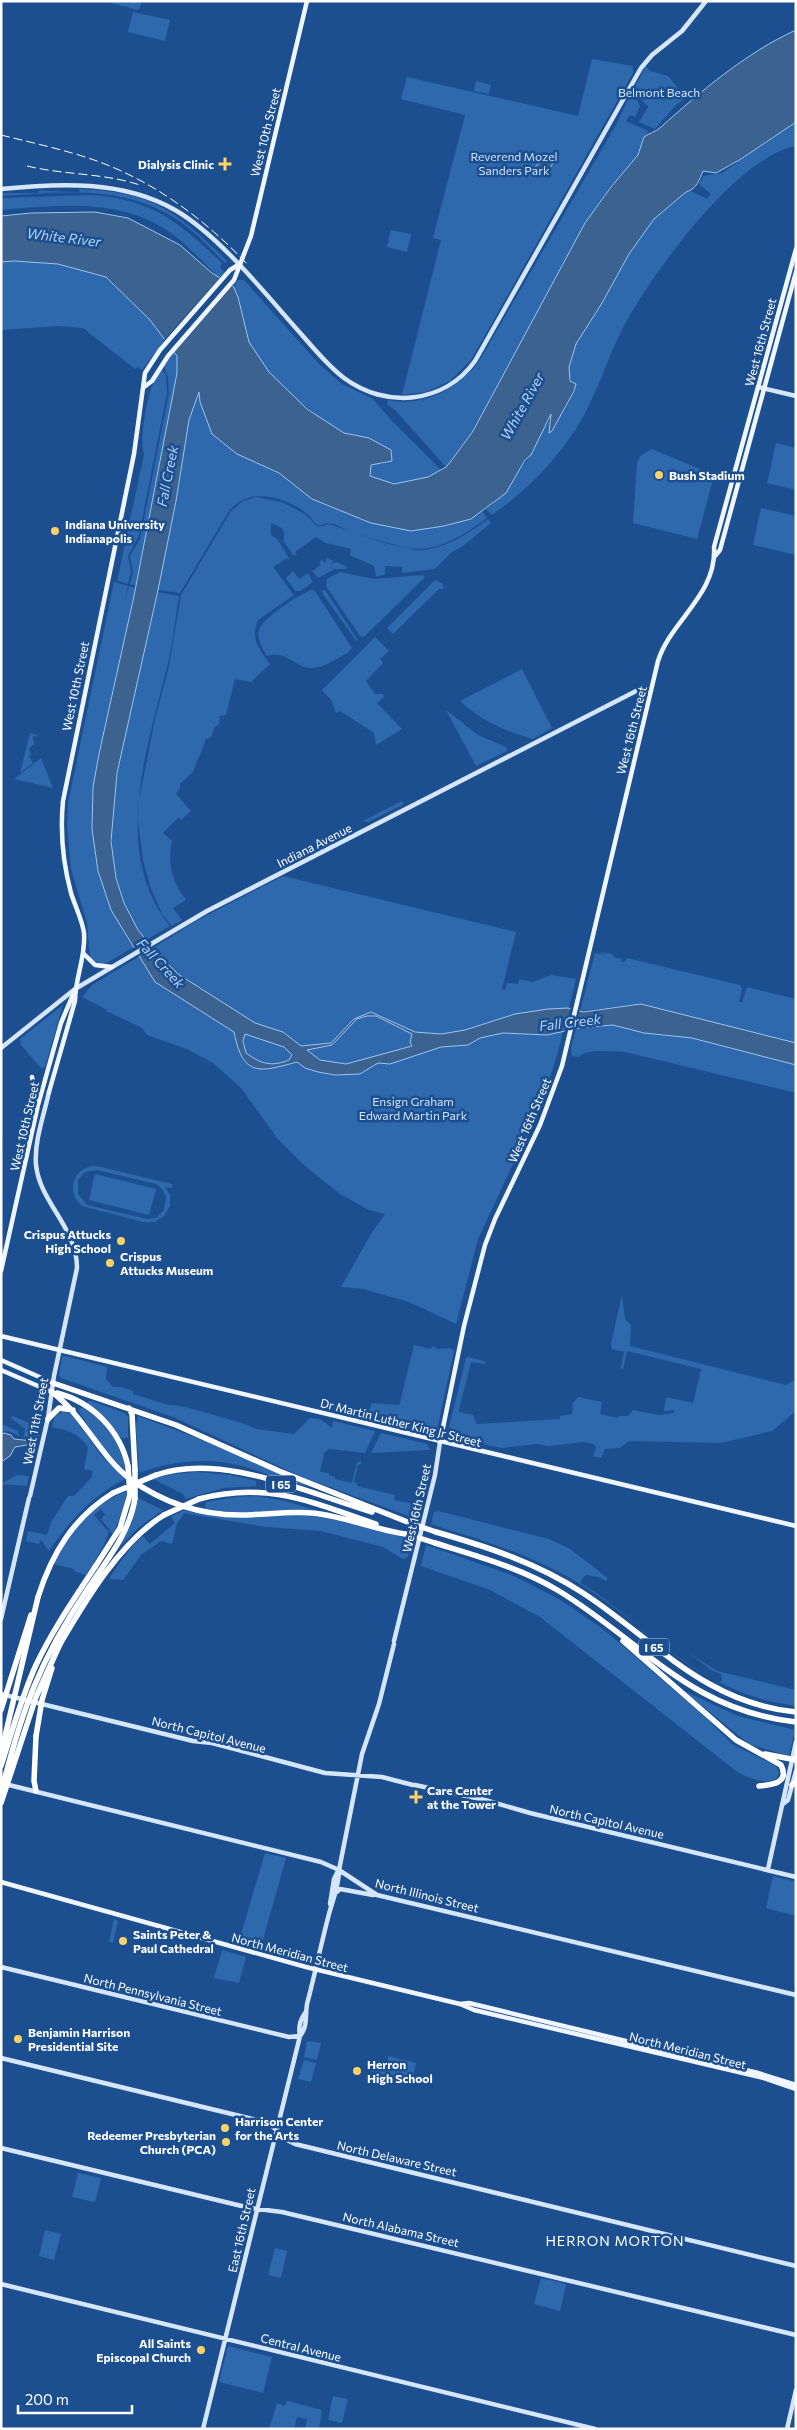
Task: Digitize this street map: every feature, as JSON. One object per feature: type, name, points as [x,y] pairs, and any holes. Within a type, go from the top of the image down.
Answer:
[{"type":"highway","points":[[53,1382],[181,1427],[279,1471],[406,1522]]},
{"type":"highway","points":[[52,1392],[73,1410],[99,1448],[119,1469],[143,1488],[176,1504],[228,1515],[318,1514],[406,1534]]},
{"type":"highway","points":[[52,1392],[79,1402],[102,1418],[120,1443],[128,1466],[132,1496]]},
{"type":"highway","points":[[48,1419],[59,1408],[73,1410]]},
{"type":"highway","points":[[1,1793],[21,1718],[36,1679],[60,1632],[122,1524],[132,1496],[135,1470],[132,1414],[129,1408]]},
{"type":"highway","name":"I 65","points":[[1,1753],[38,1597],[50,1562],[77,1523],[113,1493],[156,1475],[191,1468],[232,1470],[494,1549],[540,1568],[595,1602],[674,1663],[702,1682],[744,1701],[796,1712]]},
{"type":"highway","name":"I 65","points":[[1,1803],[36,1697],[60,1644],[108,1571],[133,1540],[164,1516],[199,1499],[245,1491],[278,1493],[532,1576],[601,1619],[681,1681],[706,1696],[747,1712],[796,1722]]},
{"type":"highway","points":[[1,1766],[22,1700],[36,1665],[58,1624],[98,1568]]},
{"type":"highway","points":[[1,1710],[38,1597]]},
{"type":"highway","points":[[601,1619],[643,1660],[736,1740],[779,1763],[783,1770],[781,1780],[777,1784],[759,1786]]},
{"type":"highway","points":[[36,1791],[34,1781],[36,1736],[42,1700],[60,1644]]},
{"type":"highway","points":[[754,1751],[794,1760]]},
{"type":"main road","name":"West 10th Street","points":[[144,386],[152,381],[168,356],[234,280],[238,265],[251,236],[307,1]]},
{"type":"main road","points":[[1,189],[94,186],[145,196],[165,205],[191,221],[238,265],[322,358],[348,381],[373,394],[395,398],[420,397],[446,388],[463,375],[479,354],[642,66],[682,31],[706,1]]},
{"type":"main road","name":"West 16th Street","points":[[316,1970],[329,1913],[336,1893],[358,1776],[394,1643],[435,1475],[464,1326],[485,1245],[557,1084],[662,651],[672,632],[700,598],[709,577],[715,556],[714,547],[796,248]]},
{"type":"main road","name":"West 10th Street","points":[[1,1271],[38,1105],[61,1023],[75,989],[84,954],[83,928],[71,890],[63,855],[63,801],[134,452],[145,373],[160,350],[227,274],[238,265]]},
{"type":"main road","name":"West 16th Street","points":[[715,556],[720,550],[796,272]]},
{"type":"main road","points":[[758,387],[796,396]]},
{"type":"main road","name":"Indiana Avenue","points":[[1,1048],[75,989],[207,911],[640,690],[651,690]]},
{"type":"main road","points":[[84,954],[96,965],[112,966]]},
{"type":"main road","name":"West 10th Street","points":[[50,1089],[75,1001],[75,989]]},
{"type":"main road","points":[[32,1077],[38,1105]]},
{"type":"main road","name":"West 11th Street","points":[[1,1619],[48,1419],[53,1382],[76,1283],[77,1264],[71,1236],[43,1186],[36,1166],[37,1147],[50,1089]]},
{"type":"main road","name":"Dr Martin Luther King Jr Street","points":[[1,1336],[796,1526]]},
{"type":"main road","points":[[1,1360],[53,1382]]},
{"type":"main road","points":[[1,1370],[52,1392]]},
{"type":"main road","name":"North Capitol Avenue","points":[[1,1694],[193,1741],[212,1743],[325,1773],[382,1778],[485,1800],[530,1813],[796,1877]]},
{"type":"main road","points":[[784,1804],[782,1798],[794,1760],[796,1742]]},
{"type":"main road","points":[[768,1869],[784,1804],[788,1800],[794,1784],[796,1771]]},
{"type":"main road","name":"North Illinois Street","points":[[1,1783],[316,1860],[339,1870],[377,1895],[796,1995]]},
{"type":"main road","name":"West 16th Street","points":[[329,1913],[332,1886],[339,1870]]},
{"type":"main road","name":"North Meridian Street","points":[[1,1882],[316,1970],[460,2004],[474,2010],[764,2078],[796,2089]]},
{"type":"main road","points":[[336,1893],[340,1889],[377,1895]]},
{"type":"main road","name":"North Pennsylvania Street","points":[[1,1967],[289,2037],[300,2036]]},
{"type":"main road","name":"East 16th Street","points":[[203,2429],[300,2036],[307,2020],[305,2013],[316,1970]]},
{"type":"main road","name":"North Meridian Street","points":[[460,2004],[469,2003],[758,2073],[796,2085]]},
{"type":"main road","name":"North Delaware Street","points":[[1,2058],[270,2123],[288,2142],[295,2144],[796,2266]]},
{"type":"main road","name":"North Alabama Street","points":[[1,2148],[257,2209],[282,2212],[510,2265],[796,2335]]},
{"type":"main road","name":"Central Avenue","points":[[1,2284],[596,2429]]},
{"type":"main road","points":[[787,2429],[796,2390]]},
{"type":"green space","points":[[103,1],[142,1],[139,10]]},
{"type":"green space","points":[[133,12],[170,20],[165,41],[128,32]]},
{"type":"green space","name":"Reverend Mozel Sanders Park","points":[[592,59],[633,66],[633,73],[471,360],[450,381],[426,392],[402,395],[441,240],[433,238],[465,115],[401,99],[407,77],[578,116]]},
{"type":"green space","name":"Belmont Beach","points":[[646,66],[650,71],[668,76],[686,98],[675,106],[655,129],[639,122],[648,107],[643,101],[631,94]]},
{"type":"green space","points":[[476,81],[491,85],[489,94],[474,91]]},
{"type":"green space","points":[[629,97],[637,100],[640,106],[635,117],[630,115],[626,121],[648,131],[638,155],[610,187],[585,223],[473,430],[446,467],[396,411],[387,404],[388,400],[413,401],[437,395],[459,382],[478,363],[617,123]]},
{"type":"green space","points":[[796,122],[796,146],[773,155],[748,171],[723,194],[675,249],[654,277],[624,326],[590,404],[576,429],[558,454],[538,476],[517,496],[492,515],[486,509],[493,504],[531,455],[540,434],[550,420],[550,432],[552,431],[574,391],[570,381],[569,367],[576,344],[602,303],[629,254],[654,219],[686,192],[691,191],[707,199],[711,194],[699,184],[703,176],[722,173]]},
{"type":"green space","points":[[80,189],[126,194],[161,207],[193,229],[227,261],[225,263],[194,233],[173,217],[133,200],[111,195],[67,192],[1,196],[1,193],[38,193],[39,191],[79,192]]},
{"type":"green space","points":[[93,195],[132,202],[164,216],[192,236],[222,263],[220,267],[224,272],[219,278],[175,236],[149,220],[130,213],[88,206],[1,210],[1,198]]},
{"type":"green space","points":[[391,230],[411,234],[407,252],[387,247]]},
{"type":"green space","points":[[1,262],[58,264],[106,277],[150,320],[165,340],[142,370],[138,367],[135,369],[83,328],[58,326],[1,330]]},
{"type":"green space","points":[[238,280],[244,280],[319,364],[342,384],[373,399],[391,420],[441,470],[425,478],[396,484],[386,483],[370,476],[371,465],[386,463],[369,438],[345,433],[318,416],[276,379],[255,353],[249,342],[233,286]]},
{"type":"green space","points":[[174,352],[177,356],[177,373],[136,586],[130,584],[133,572],[130,556],[140,539],[169,393],[168,378],[164,366]]},
{"type":"green space","points":[[162,369],[166,375],[167,393],[139,535],[128,556],[131,571],[128,584],[117,581],[144,454],[142,442],[147,404],[153,384]]},
{"type":"green space","points":[[199,391],[200,402],[237,454],[279,473],[312,499],[371,523],[411,531],[444,526],[471,519],[482,511],[487,518],[464,534],[446,543],[418,549],[392,545],[333,524],[327,523],[319,526],[296,506],[276,498],[256,497],[246,499],[237,503],[229,511],[180,593],[158,590],[176,501],[189,420]]},
{"type":"green space","points":[[776,443],[796,448],[796,490],[767,483]]},
{"type":"green space","points":[[652,449],[700,469],[700,473],[713,480],[697,539],[633,523],[637,463],[640,456]]},
{"type":"green space","points":[[257,497],[284,503],[305,514],[318,527],[329,524],[414,550],[424,550],[444,545],[463,536],[488,519],[491,523],[463,546],[452,552],[435,569],[402,573],[402,567],[385,566],[385,575],[376,576],[374,566],[350,555],[351,549],[326,543],[316,537],[295,552],[297,555],[293,555],[284,542],[282,528],[271,523],[271,535],[278,540],[290,560],[287,558],[273,567],[294,595],[258,620],[255,638],[259,648],[270,664],[251,682],[235,679],[226,715],[220,716],[219,724],[215,727],[211,737],[206,739],[193,772],[180,784],[176,794],[191,811],[181,820],[179,817],[163,833],[172,841],[170,857],[172,872],[177,886],[186,900],[173,908],[182,920],[172,926],[162,914],[150,886],[143,860],[138,820],[139,800],[155,719],[169,666],[181,595],[231,511],[243,501]]},
{"type":"green space","points":[[761,508],[796,516],[796,555],[753,545]]},
{"type":"green space","points":[[326,558],[334,561],[329,565],[336,562],[347,567],[347,569],[335,569],[318,578],[312,571],[321,565],[319,562],[322,560],[326,563]]},
{"type":"green space","points":[[293,571],[299,579],[308,573],[313,582],[300,591],[295,591],[286,578]]},
{"type":"green space","points":[[340,572],[374,579],[423,575],[425,577],[364,637],[360,636],[326,586],[327,579]]},
{"type":"green space","points":[[435,580],[442,583],[444,589],[439,589],[393,634],[387,628]]},
{"type":"green space","points":[[114,582],[128,586],[124,601],[129,586],[136,588],[93,787],[126,936],[134,947],[105,964],[97,964],[90,958],[87,923],[71,869],[67,824],[68,803]]},
{"type":"green space","points":[[311,590],[315,591],[352,648],[346,654],[333,661],[311,668],[303,667],[284,656],[267,656],[259,641],[261,625],[282,607]]},
{"type":"green space","points":[[325,590],[357,639],[357,642],[323,594],[322,591]]},
{"type":"green space","points":[[158,592],[179,596],[169,658],[144,765],[139,800],[138,833],[142,866],[152,897],[170,926],[146,940],[129,914],[118,886],[113,857],[112,827],[114,796],[119,766]]},
{"type":"green space","points":[[375,637],[389,651],[380,659],[383,663],[366,681],[375,694],[385,696],[377,703],[402,729],[376,745],[374,733],[340,711],[336,713],[331,700],[322,690]]},
{"type":"green space","points":[[522,669],[552,728],[533,739],[494,724],[460,701]]},
{"type":"green space","points":[[446,710],[478,735],[506,747],[507,751],[476,766]]},
{"type":"green space","points":[[30,733],[38,735],[33,737],[34,744],[29,748],[31,753],[29,757],[33,763],[20,773]]},
{"type":"green space","points":[[41,758],[53,788],[14,779]]},
{"type":"green space","points":[[402,801],[404,804],[368,822],[363,821]]},
{"type":"green space","name":"Ensign Graham Edward Martin Park","points":[[283,876],[516,932],[502,989],[505,990],[507,983],[518,984],[519,979],[533,982],[551,975],[576,979],[558,1052],[542,1102],[478,1239],[456,1324],[409,1302],[363,1289],[341,1287],[371,1234],[385,1214],[369,1210],[340,1194],[305,1166],[277,1138],[241,1088],[213,1063],[189,1050],[147,1035],[142,1028],[109,1012],[106,1013],[107,1010],[82,997],[92,985],[140,956],[141,958],[155,950],[153,948],[196,921]]},
{"type":"green space","points":[[596,951],[612,954],[614,957],[622,959],[621,962],[624,962],[627,958],[740,985],[742,989],[739,1002],[742,1002],[747,987],[796,999],[796,1043],[641,1004],[580,1011],[595,953],[608,955]]},
{"type":"green space","points":[[63,1005],[45,1067],[41,1068],[21,1045],[20,1039]]},
{"type":"green space","points":[[613,1025],[645,1033],[692,1038],[796,1065],[796,1093],[625,1052],[593,1051],[582,1054],[579,1057],[572,1056],[571,1048],[576,1029]]},
{"type":"green space","points":[[96,1166],[172,1184],[172,1188],[165,1187],[170,1195],[170,1206],[164,1216],[155,1222],[143,1222],[82,1206],[74,1193],[74,1180],[82,1170]],"holes":[[[97,1170],[156,1184],[162,1189],[166,1197],[164,1210],[156,1218],[147,1219],[87,1205],[78,1194],[78,1180],[85,1172]]]},
{"type":"green space","points":[[95,1174],[156,1189],[149,1215],[89,1200]]},
{"type":"green space","points":[[622,1295],[625,1319],[631,1325],[630,1346],[786,1385],[796,1379],[796,1411],[772,1431],[721,1443],[629,1441],[620,1448],[605,1449],[601,1458],[593,1456],[596,1447],[594,1444],[583,1442],[502,1448],[452,1438],[456,1431],[449,1427],[466,1358],[468,1357],[484,1361],[486,1364],[471,1362],[460,1405],[459,1412],[473,1415],[477,1424],[560,1419],[560,1416],[572,1414],[573,1403],[578,1397],[602,1402],[600,1414],[618,1418],[619,1416],[628,1416],[633,1410],[658,1415],[674,1413],[674,1410],[664,1411],[666,1397],[693,1403],[701,1369],[627,1351],[623,1369],[621,1368],[624,1352],[612,1349],[611,1344]]},
{"type":"green space","points":[[414,1345],[430,1349],[434,1346],[437,1349],[450,1348],[454,1351],[437,1430],[432,1434],[389,1422],[365,1419],[372,1403],[399,1405]]},
{"type":"green space","points":[[65,1356],[107,1367],[106,1379],[113,1387],[121,1387],[133,1391],[133,1394],[165,1404],[186,1407],[242,1423],[256,1429],[294,1434],[310,1418],[320,1419],[332,1428],[333,1421],[375,1431],[365,1453],[329,1449],[324,1453],[320,1472],[329,1473],[335,1479],[352,1483],[357,1462],[361,1461],[361,1464],[358,1465],[354,1482],[357,1483],[357,1486],[395,1495],[394,1500],[420,1505],[417,1519],[302,1477],[173,1417],[61,1378],[59,1375],[62,1357]]},
{"type":"green space","points":[[88,1401],[125,1413],[128,1417],[128,1438],[121,1438],[104,1417],[87,1404]]},
{"type":"green space","points":[[83,1407],[99,1420],[111,1434],[121,1451],[127,1471],[112,1458],[94,1435],[78,1410]]},
{"type":"green space","points":[[63,1411],[73,1415],[100,1454],[125,1479],[102,1493],[82,1510],[49,1551],[41,1540],[39,1544],[26,1541],[28,1531],[47,1535],[51,1522],[68,1496],[74,1496],[91,1478],[93,1471],[84,1469],[88,1447],[84,1442],[73,1433],[52,1427],[55,1416]]},
{"type":"green space","points":[[13,1416],[29,1423],[40,1432],[40,1436],[24,1437],[25,1429],[11,1418]]},
{"type":"green space","points":[[138,1416],[210,1443],[309,1486],[242,1466],[203,1461],[177,1463],[139,1473],[136,1427]]},
{"type":"green space","points":[[1,1424],[18,1431],[19,1436],[9,1431],[1,1431]]},
{"type":"green space","points":[[381,1433],[427,1444],[430,1450],[371,1453]]},
{"type":"green space","points":[[197,1472],[231,1475],[256,1481],[256,1486],[223,1488],[186,1499],[183,1494],[153,1479],[164,1475]]},
{"type":"green space","points":[[17,1475],[29,1476],[27,1486],[1,1484]]},
{"type":"green space","points":[[128,1491],[126,1504],[113,1534],[101,1519],[105,1515],[101,1509],[94,1515],[109,1532],[103,1547],[85,1575],[73,1571],[74,1569],[54,1564],[67,1541],[84,1520],[104,1502]]},
{"type":"green space","points":[[255,1496],[286,1501],[320,1512],[233,1512],[205,1509],[206,1502]]},
{"type":"green space","points":[[138,1498],[163,1510],[137,1529],[116,1551],[132,1523]]},
{"type":"green space","points":[[184,1510],[228,1516],[317,1517],[358,1525],[412,1540],[408,1557],[403,1559],[383,1547],[321,1531],[266,1527],[184,1513],[177,1524],[172,1544],[161,1541],[141,1555],[123,1580],[109,1579],[125,1556],[143,1536],[150,1544],[175,1523],[171,1517]]},
{"type":"green space","points":[[438,1511],[549,1539],[570,1549],[608,1578],[606,1581],[598,1577],[586,1575],[581,1583],[598,1594],[647,1633],[609,1603],[564,1574],[527,1557],[431,1524],[434,1512]]},
{"type":"green space","points":[[426,1545],[514,1576],[559,1599],[603,1629],[702,1714],[732,1744],[776,1766],[779,1773],[777,1778],[762,1781],[750,1778],[736,1771],[540,1617],[490,1590],[421,1566]]},
{"type":"green space","points":[[689,1653],[717,1671],[796,1690],[796,1706],[763,1699],[733,1689],[720,1682],[722,1680],[721,1674],[711,1670]]},
{"type":"green space","points":[[684,1691],[738,1716],[795,1730],[789,1756],[749,1744]]},
{"type":"green space","points":[[265,1853],[286,1858],[261,1947],[239,1941]]},
{"type":"green space","points":[[773,1876],[796,1882],[796,1916],[766,1908]]},
{"type":"green space","points":[[114,1919],[118,1921],[113,1943],[109,1942]]},
{"type":"green space","points":[[222,1950],[246,1957],[239,1983],[214,1978]]},
{"type":"green space","points":[[307,2041],[321,2043],[317,2060],[304,2057]]},
{"type":"green space","points":[[388,2056],[416,2063],[412,2082],[371,2072],[371,2070],[367,2069],[368,2065],[370,2065],[370,2068],[383,2071],[387,2069]]},
{"type":"green space","points":[[304,2060],[316,2063],[311,2082],[298,2079]]},
{"type":"green space","points":[[78,2173],[101,2178],[95,2202],[72,2197]]},
{"type":"green space","points":[[45,2230],[61,2234],[54,2260],[39,2256]]},
{"type":"green space","points":[[275,2248],[287,2251],[281,2278],[268,2275]]},
{"type":"green space","points":[[541,2278],[566,2284],[560,2311],[534,2304]]},
{"type":"green space","points":[[228,2346],[272,2357],[263,2393],[219,2382]]},
{"type":"green space","points":[[333,2396],[348,2399],[342,2423],[328,2420]]},
{"type":"green space","points":[[287,2401],[322,2410],[319,2429],[305,2429],[307,2419],[297,2417],[294,2429],[269,2429],[277,2403],[285,2406]]},
{"type":"water","points":[[796,30],[796,122],[741,159],[716,173],[703,171],[699,181],[690,191],[686,192],[654,219],[629,254],[602,303],[576,344],[569,367],[570,381],[576,384],[552,431],[549,433],[551,414],[531,455],[525,460],[506,493],[471,519],[444,526],[411,531],[371,523],[312,499],[279,473],[237,454],[212,434],[200,402],[199,392],[189,420],[176,501],[158,590],[117,773],[111,841],[116,878],[124,903],[138,930],[160,956],[178,974],[255,1023],[283,1032],[301,1046],[331,1043],[354,1019],[371,1012],[415,1032],[441,1034],[465,1030],[515,1014],[548,1009],[568,1008],[583,1012],[641,1004],[796,1043],[796,1065],[692,1038],[644,1033],[613,1025],[579,1028],[547,1035],[503,1033],[480,1038],[468,1045],[441,1047],[390,1064],[378,1063],[360,1074],[335,1075],[318,1072],[305,1068],[297,1062],[273,1068],[255,1068],[242,1058],[234,1032],[155,982],[111,910],[98,871],[92,829],[93,787],[134,596],[177,373],[177,356],[150,320],[106,277],[58,264],[1,262],[1,216],[31,213],[95,212],[128,218],[180,245],[212,273],[233,286],[238,297],[249,342],[269,372],[307,409],[344,433],[369,438],[391,450],[392,461],[371,465],[370,476],[394,484],[428,477],[446,467],[473,431],[585,223],[611,187],[638,155],[644,137],[659,129],[692,100],[742,61]],"holes":[[[376,1016],[412,1034],[410,1042],[412,1046],[346,1064],[320,1060],[307,1050],[332,1045],[357,1019]],[[245,1034],[284,1047],[292,1055],[289,1060],[272,1064],[257,1060],[246,1053],[243,1041]]]},
{"type":"water","points":[[544,159],[553,160],[553,162],[543,174],[535,170],[535,167]]},
{"type":"water","points":[[1,1434],[11,1435],[14,1439],[33,1441],[33,1444],[15,1447],[10,1456],[1,1462]]},
{"type":"pier","points":[[221,276],[234,284],[173,354],[163,341]]},
{"type":"pier","points":[[149,939],[155,947],[137,957],[132,949]]},
{"type":"pier","points":[[571,1006],[580,1008],[575,1031],[564,1033]]},
{"type":"railway","points":[[1,135],[85,157],[139,180],[179,204],[233,249],[249,266]]},
{"type":"railway","points":[[27,166],[112,178],[140,185]]},
{"type":"place","name":"Dialysis Clinic","points":[[225,164]]},
{"type":"place","name":"Bush Stadium","points":[[659,475]]},
{"type":"place","name":"Indiana University Indianapolis","points":[[55,531]]},
{"type":"place","name":"Crispus Attucks High School","points":[[121,1241]]},
{"type":"place","name":"Crispus Attucks Museum","points":[[110,1263]]},
{"type":"place","name":"Care Center at the Tower","points":[[416,1797]]},
{"type":"place","name":"Saints Peter & Paul Cathedral","points":[[123,1941]]},
{"type":"place","name":"Benjamin Harrison Presidential Site","points":[[18,2039]]},
{"type":"place","name":"Herron High School","points":[[357,2071]]},
{"type":"place","name":"Harrison Center for the Arts","points":[[225,2128]]},
{"type":"place","name":"Redeemer Presbyterian Church (PCA)","points":[[226,2142]]},
{"type":"place","name":"All Saints Episcopal Church","points":[[201,2350]]},
{"type":"district","name":"HERRON MORTON","points":[[615,2240]]},
{"type":"water label","name":"White River","points":[[64,237]]},
{"type":"water label","name":"White River","points":[[522,406]]},
{"type":"water label","name":"Fall Creek","points":[[167,476]]},
{"type":"water label","name":"Fall Creek","points":[[161,963]]},
{"type":"water label","name":"Fall Creek","points":[[570,1022]]}]
